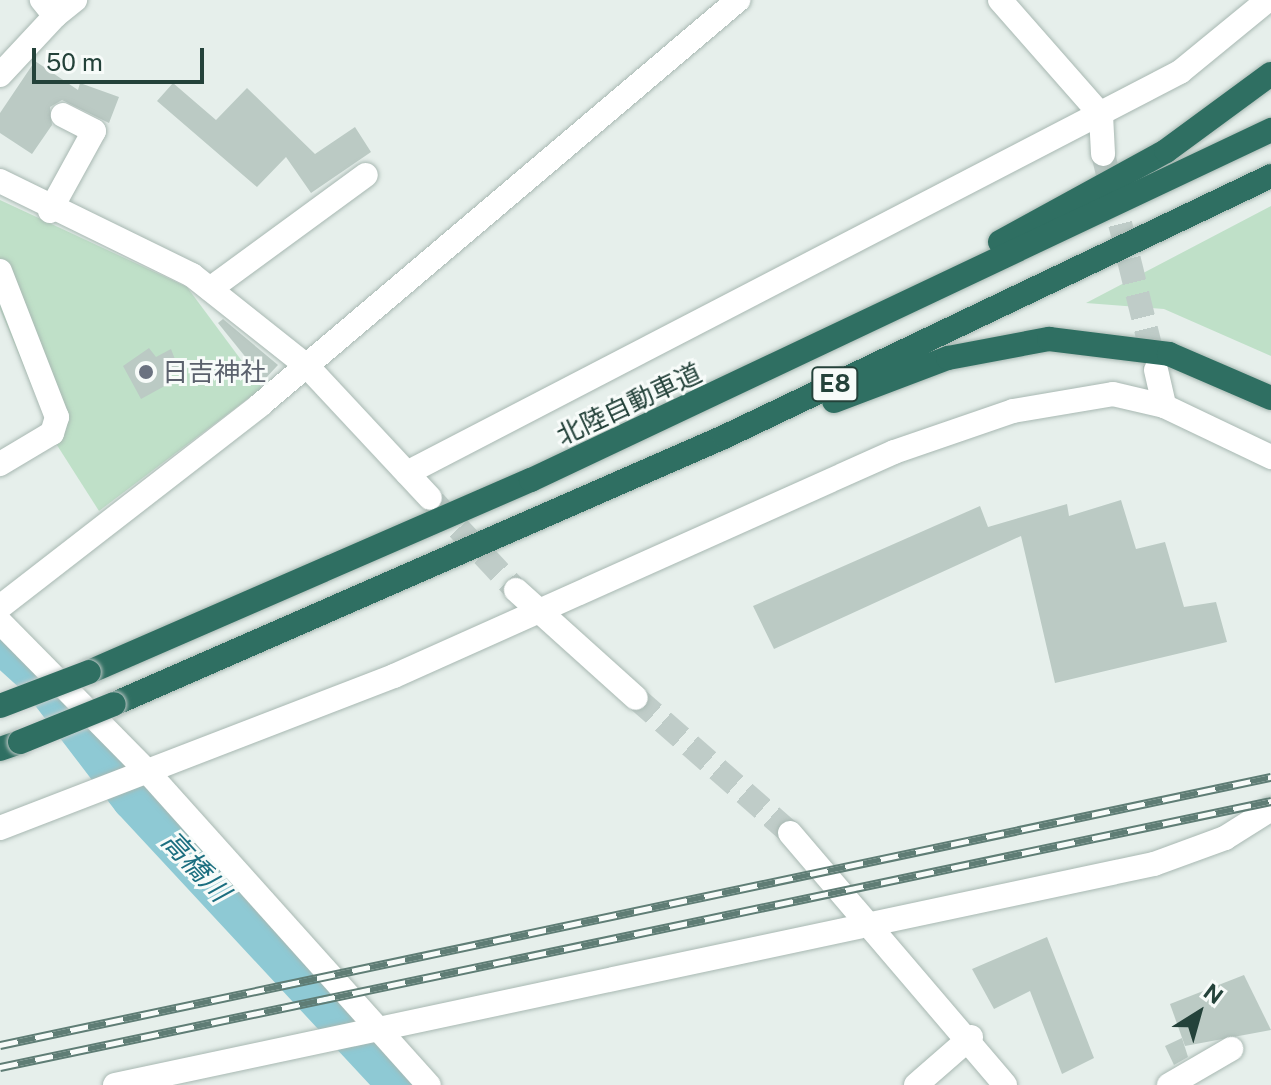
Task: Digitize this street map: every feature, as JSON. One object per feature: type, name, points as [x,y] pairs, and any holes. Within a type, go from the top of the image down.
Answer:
[{"type":"highway","points":[[702,401],[1166,151],[1271,74]]},
{"type":"highway","name":"北陸自動車道","points":[[0,706],[89,672],[702,401],[1271,130]]},
{"type":"highway","name":"E8","points":[[10,746],[397,585],[1271,176]]},
{"type":"highway","points":[[397,585],[518,541],[897,375],[997,346],[1049,339],[1129,344],[1209,367],[1271,398]]},
{"type":"street","points":[[0,75],[49,8],[75,0]]},
{"type":"street","points":[[0,607],[307,366],[738,0]]},
{"type":"street","points":[[1000,0],[1101,115],[1103,154]]},
{"type":"street","points":[[407,473],[1180,72],[1268,0]]},
{"type":"street","points":[[50,211],[94,131],[63,115]]},
{"type":"street","points":[[210,289],[366,175]]},
{"type":"street","points":[[1,185],[210,289],[307,366],[430,498]]},
{"type":"street","points":[[0,271],[57,417],[52,433],[0,464]]},
{"type":"street","points":[[1156,370],[1164,406]]},
{"type":"street","points":[[0,828],[539,615],[894,452],[1013,411],[1113,394],[1164,406],[1271,457]]},
{"type":"street","points":[[516,590],[539,615],[636,698]]},
{"type":"street","points":[[0,622],[145,769],[429,1085]]},
{"type":"street","points":[[115,1085],[1154,864],[1225,838],[1271,809]]},
{"type":"street","points":[[790,833],[875,925],[971,1037],[1005,1085]]},
{"type":"street","points":[[916,1085],[971,1037]]},
{"type":"street","points":[[1169,1085],[1231,1049]]},
{"type":"green space","points":[[0,200],[187,287],[262,388],[99,511],[55,442],[0,309]]},
{"type":"green space","points":[[1271,206],[1271,356],[1164,309],[1086,303]]},
{"type":"building","points":[[35,61],[78,90],[80,83],[119,97],[109,123],[62,100],[50,107],[52,125],[32,154],[0,133],[0,113]]},
{"type":"building","points":[[173,83],[216,120],[247,88],[315,154],[355,127],[371,152],[311,193],[286,157],[257,187],[157,101]]},
{"type":"building","points":[[223,319],[278,365],[264,380],[218,323]]},
{"type":"building","points":[[149,348],[156,357],[171,349],[178,367],[167,373],[172,382],[141,399],[123,366]]},
{"type":"building","points":[[1121,500],[1136,549],[1165,542],[1184,607],[1216,602],[1227,642],[1055,683],[1021,536],[774,649],[753,606],[980,506],[988,527],[1067,504],[1069,516]]},
{"type":"building","points":[[1047,937],[1094,1058],[1062,1074],[1030,991],[994,1009],[972,969]]},
{"type":"building","points":[[1244,975],[1271,1030],[1185,1046],[1170,1004]]},
{"type":"building","points":[[1182,1038],[1188,1057],[1174,1065],[1165,1046]]},
{"type":"waterway","name":"高橋川","points":[[0,642],[42,680],[133,799],[399,1085]]},
{"type":"tunnel","points":[[1103,154],[1156,369]]},
{"type":"tunnel","points":[[434,502],[516,590]]},
{"type":"tunnel","points":[[636,698],[790,833]]},
{"type":"railway","points":[[0,1045],[1271,777]]},
{"type":"railway","points":[[0,1067],[1271,801]]},
{"type":"place","name":"日吉神社","points":[[146,372]]}]
